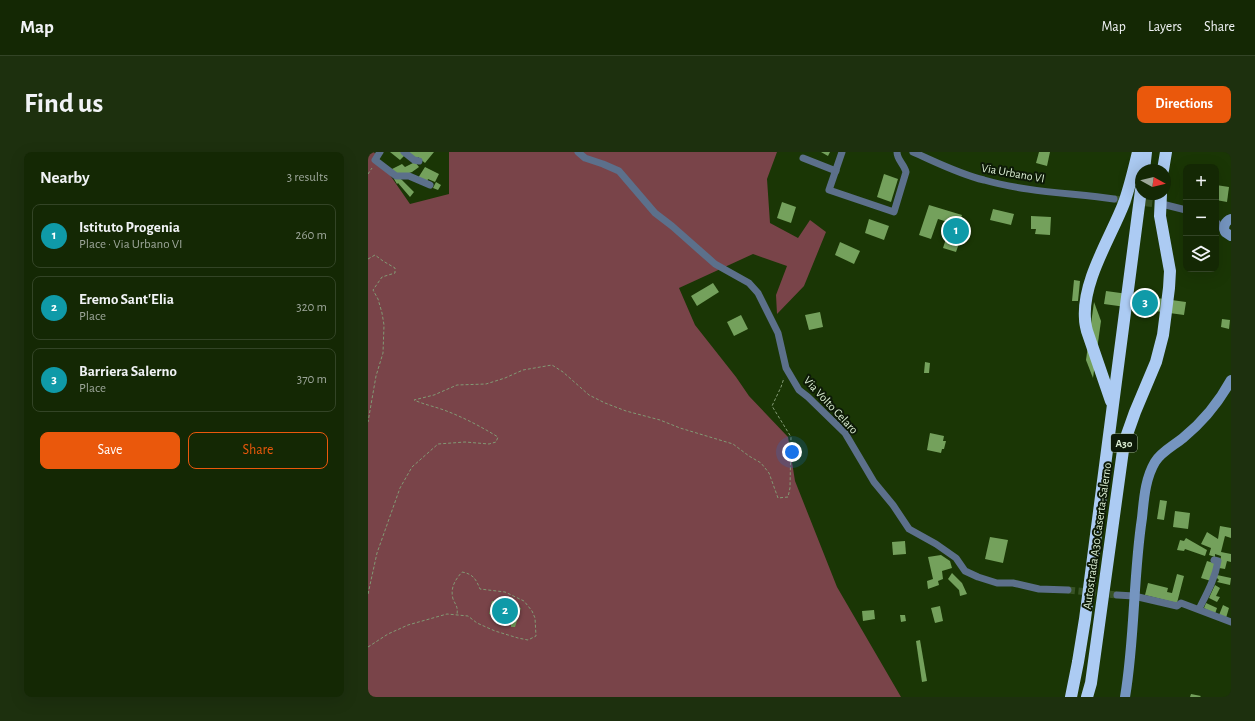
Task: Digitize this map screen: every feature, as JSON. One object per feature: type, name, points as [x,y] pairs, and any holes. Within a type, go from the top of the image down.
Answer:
[{"type":"highway","points":[[1112,405],[1084,319],[1088,290],[1124,202],[1138,152]]},
{"type":"highway","points":[[1145,164],[1146,152]]},
{"type":"highway","points":[[1165,164],[1166,152]]},
{"type":"highway","name":"Autostrada A30 Caserta-Salerno","points":[[1071,697],[1080,647],[1140,200]]},
{"type":"highway","name":"Autostrada A30 Caserta-Salerno","points":[[1087,697],[1094,661],[1124,443],[1134,412],[1156,362],[1163,335],[1170,288],[1170,271],[1160,216],[1161,200]]},
{"type":"main road","points":[[1125,697],[1128,681],[1139,540],[1146,484],[1149,474],[1156,461],[1164,452],[1202,422],[1222,397],[1231,380]]},
{"type":"street","points":[[380,152],[375,160],[396,176],[409,176],[430,185]]},
{"type":"street","points":[[404,152],[414,160],[420,161]]},
{"type":"street","name":"Via Volto Celaro","points":[[578,152],[585,158],[603,164],[619,172],[655,213],[715,264],[749,283],[754,288],[778,333],[786,368],[799,390],[845,433],[874,482],[910,529],[956,558],[965,571],[978,577],[997,583],[1014,583],[1039,589],[1068,590]]},
{"type":"street","points":[[842,152],[829,190],[894,212],[906,172],[896,152]]},
{"type":"street","name":"Via Urbano VI","points":[[913,152],[967,176],[985,181],[1024,188],[1114,199]]},
{"type":"street","points":[[803,158],[836,171]]},
{"type":"street","points":[[1166,205],[1183,209]]},
{"type":"street","points":[[1219,221],[1229,227]]},
{"type":"street","points":[[1219,223],[1229,227]]},
{"type":"street","points":[[1199,609],[1212,585],[1217,570],[1218,561],[1214,560]]},
{"type":"street","points":[[1118,595],[1134,596],[1177,606],[1181,603],[1231,622]]},
{"type":"path","points":[[368,259],[375,255],[395,268],[394,273],[382,277],[373,290],[378,299],[382,313],[384,325],[384,353],[376,376],[368,422]]},
{"type":"path","points":[[368,594],[377,553],[400,488],[412,467],[438,444],[465,442],[489,444],[496,442],[498,437],[486,429],[456,415],[441,409],[421,404],[414,400],[434,395],[457,386],[486,384],[523,370],[552,365],[563,372],[589,394],[605,403],[626,411],[660,420],[680,428],[733,444],[761,463],[769,473],[778,498],[788,497],[790,488],[791,437],[772,406],[781,387],[786,368]]},
{"type":"path","points":[[368,648],[388,634],[408,625],[447,614],[457,615],[468,616],[477,623],[495,632],[528,640],[536,636],[535,618],[532,610],[524,601],[505,592],[480,589],[476,579],[468,573],[462,572],[456,578],[452,587],[453,598],[458,607],[457,615]]},
{"type":"shaded area","points":[[368,152],[374,152],[410,204],[449,194],[449,152],[777,152],[767,179],[770,223],[798,238],[810,220],[826,232],[804,286],[777,314],[776,295],[787,266],[753,254],[679,288],[695,325],[749,396],[788,437],[795,481],[837,587],[901,697],[368,697]]},
{"type":"building","points":[[390,152],[402,152],[406,154],[400,160]]},
{"type":"building","points":[[406,152],[434,152],[425,163],[418,157],[417,159]]},
{"type":"building","points":[[821,152],[830,152],[828,156]]},
{"type":"building","points":[[1039,152],[1050,152],[1047,166],[1036,163]]},
{"type":"building","points":[[415,162],[419,167],[412,172],[398,177],[390,170],[402,164],[405,167]]},
{"type":"building","points":[[425,167],[439,174],[435,182],[428,179],[427,182],[418,178]]},
{"type":"building","points":[[884,174],[898,179],[891,202],[877,197]]},
{"type":"building","points":[[398,177],[414,192],[410,197],[394,179]]},
{"type":"building","points":[[436,182],[441,185],[438,190],[433,188]]},
{"type":"building","points":[[1219,185],[1229,187],[1227,202],[1219,201]]},
{"type":"building","points":[[782,202],[796,207],[791,223],[777,218]]},
{"type":"building","points":[[929,205],[962,215],[959,224],[965,226],[956,252],[943,248],[951,223],[938,219],[931,239],[919,235]]},
{"type":"building","points":[[993,209],[1014,214],[1011,225],[990,220]]},
{"type":"building","points":[[1031,216],[1051,217],[1050,235],[1035,234],[1036,229],[1031,229]]},
{"type":"building","points":[[869,219],[889,226],[884,240],[865,233]]},
{"type":"building","points":[[840,242],[860,251],[854,264],[835,255]]},
{"type":"building","points":[[1074,280],[1080,281],[1078,301],[1072,301]]},
{"type":"building","points":[[713,283],[719,292],[697,306],[691,296]]},
{"type":"building","points":[[1106,291],[1186,302],[1184,315],[1104,304]]},
{"type":"building","points":[[1094,302],[1101,321],[1093,378],[1086,360]]},
{"type":"building","points":[[820,312],[823,327],[809,330],[805,315]]},
{"type":"building","points":[[741,315],[748,329],[734,336],[727,322]]},
{"type":"building","points":[[1222,319],[1230,320],[1229,329],[1221,327]]},
{"type":"building","points":[[925,362],[930,363],[929,373],[924,373]]},
{"type":"building","points":[[930,433],[944,436],[943,441],[946,441],[944,449],[942,449],[941,453],[927,450]]},
{"type":"building","points":[[1160,500],[1167,501],[1164,520],[1157,519]]},
{"type":"building","points":[[1175,511],[1190,513],[1188,529],[1173,527]]},
{"type":"building","points":[[1220,526],[1231,528],[1231,538],[1225,536],[1221,552],[1231,554],[1231,562],[1227,561],[1225,569],[1219,568],[1221,556],[1215,554],[1215,557],[1209,555],[1211,548],[1201,544],[1207,532],[1218,539]]},
{"type":"building","points":[[990,537],[1008,540],[1003,563],[985,559]]},
{"type":"building","points":[[1186,538],[1207,550],[1205,556],[1185,549],[1184,551],[1177,550],[1180,540],[1184,541]]},
{"type":"building","points":[[905,541],[906,554],[893,555],[892,542]]},
{"type":"building","points":[[941,555],[950,561],[952,568],[942,571],[943,579],[938,581],[939,585],[928,589],[927,581],[933,579],[928,557]]},
{"type":"building","points":[[1207,561],[1217,564],[1211,581],[1201,578]]},
{"type":"building","points":[[952,573],[962,583],[967,594],[960,596],[959,590],[948,579]]},
{"type":"building","points":[[1177,574],[1184,576],[1177,603],[1145,595],[1148,583],[1168,588],[1167,592],[1172,593]]},
{"type":"building","points":[[1217,575],[1231,578],[1230,585],[1217,582],[1219,580]]},
{"type":"building","points":[[1215,585],[1220,588],[1216,596],[1220,597],[1217,602],[1209,598]]},
{"type":"building","points":[[492,601],[521,608],[515,627],[511,627],[511,620],[489,614]]},
{"type":"building","points":[[1206,603],[1217,608],[1215,614],[1204,608]]},
{"type":"building","points":[[1223,605],[1229,608],[1226,618],[1219,615]]},
{"type":"building","points":[[940,606],[943,621],[935,623],[931,608]]},
{"type":"building","points":[[874,610],[875,619],[863,621],[862,611]]},
{"type":"building","points":[[900,615],[905,615],[906,621],[901,622]]},
{"type":"building","points":[[920,640],[927,681],[922,682],[916,641]]},
{"type":"building","points":[[1191,694],[1201,696],[1190,697]]},
{"type":"tunnel","points":[[1114,199],[1164,205]]},
{"type":"tunnel","points":[[1068,590],[1117,595]]},
{"type":"place","name":"Istituto Progenia","points":[[956,231]]},
{"type":"place","name":"Barriera Salerno","points":[[1145,303]]},
{"type":"place","name":"Eremo Sant'Elia","points":[[505,611]]}]
